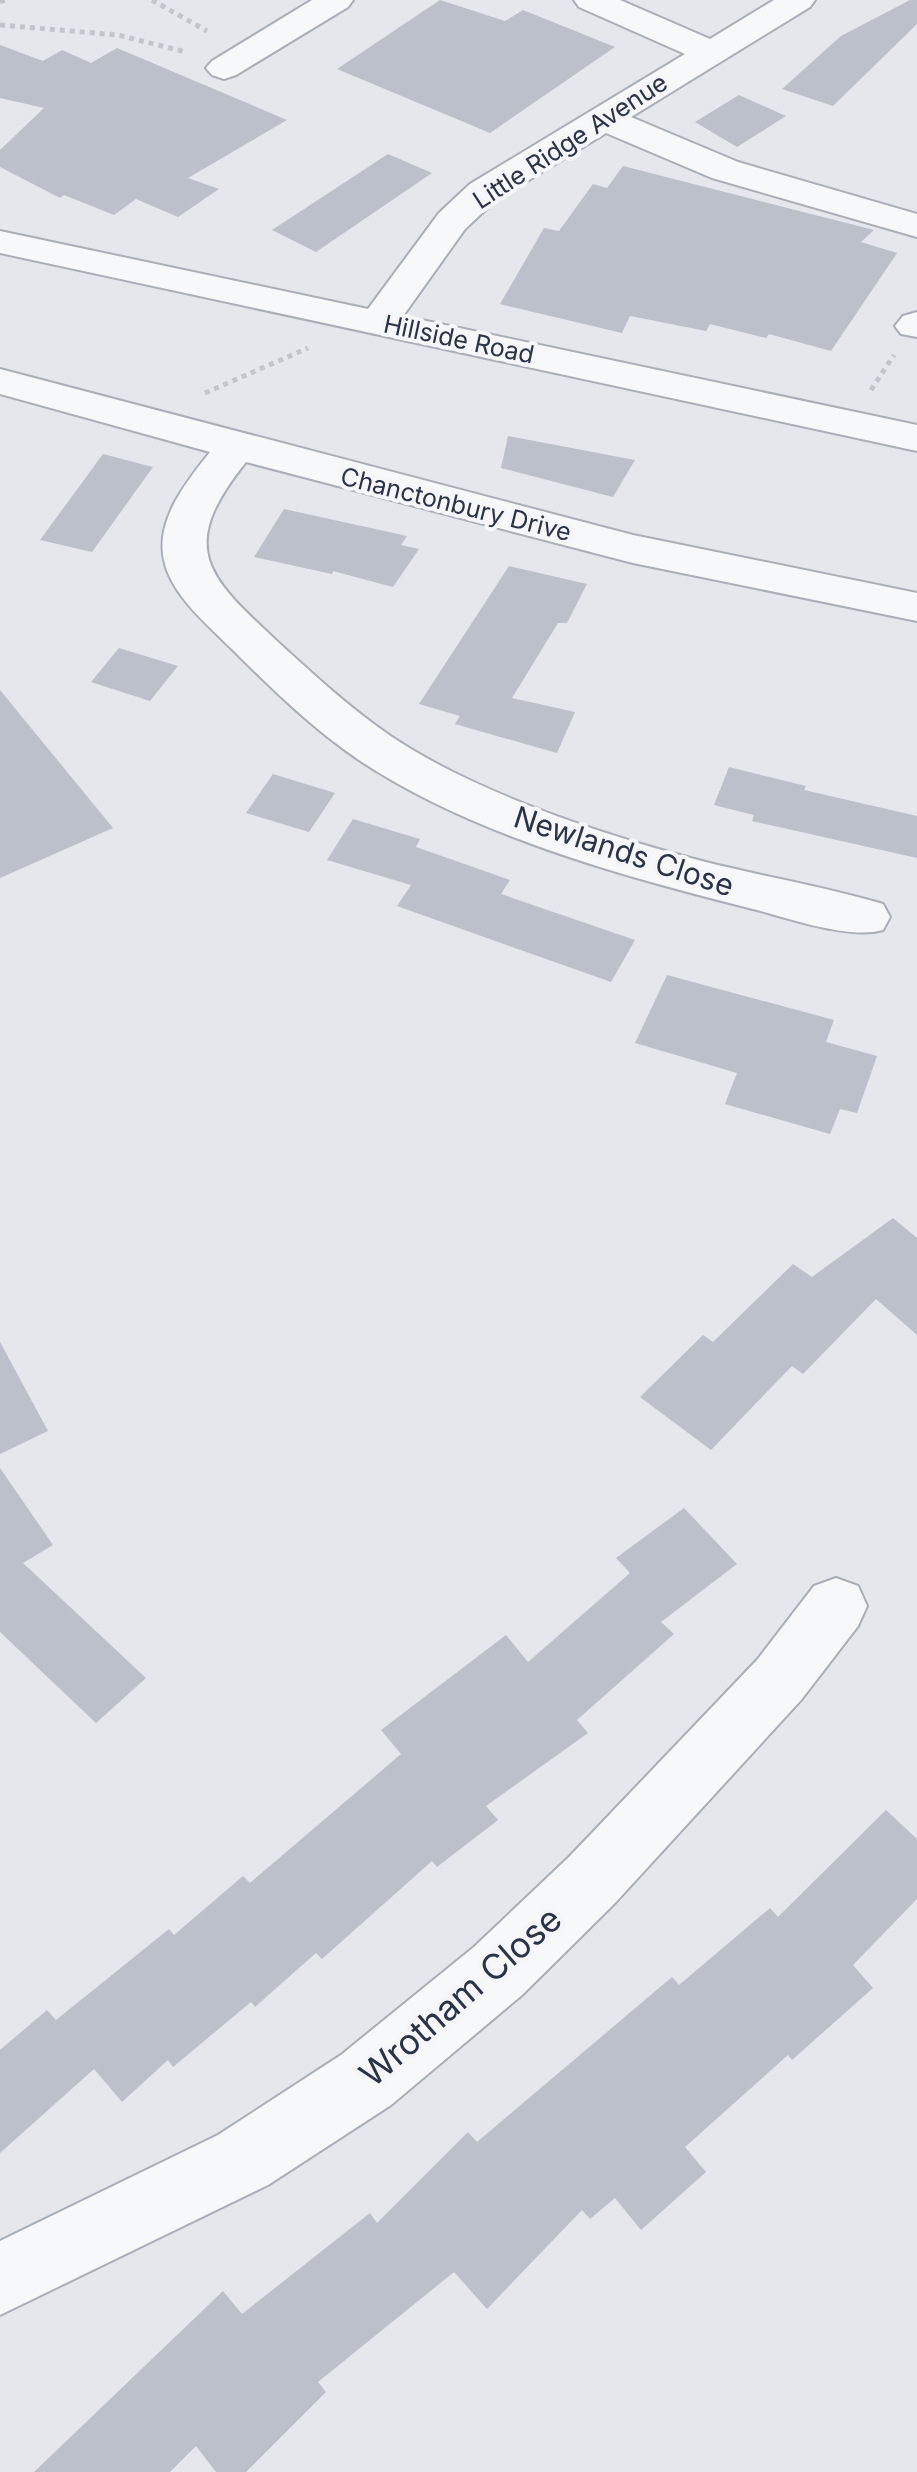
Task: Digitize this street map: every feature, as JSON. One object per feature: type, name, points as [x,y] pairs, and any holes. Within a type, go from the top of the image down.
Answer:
[{"type":"street","points":[[239,59],[336,0]]},
{"type":"street","points":[[591,0],[712,52]]},
{"type":"street","name":"Little Ridge Avenue","points":[[379,322],[452,220],[483,192],[798,0]]},
{"type":"street","points":[[602,118],[725,170],[917,226]]},
{"type":"street","name":"Hillside Road","points":[[0,242],[917,438]]},
{"type":"street","name":"Chanctonbury Drive","points":[[0,381],[634,548],[917,608]]},
{"type":"street","name":"Newlands Close","points":[[237,446],[210,480],[187,520],[185,562],[218,610],[297,686],[374,748],[460,793],[553,834],[655,867],[865,918]]},
{"type":"street","name":"Wrotham Close","points":[[0,2279],[243,2160],[366,2080],[498,1971],[592,1880],[779,1680],[836,1606]]},
{"type":"path","points":[[152,0],[205,30],[239,59]]},
{"type":"path","points":[[0,25],[147,38],[239,59]]},
{"type":"path","points":[[152,422],[188,401],[379,322]]},
{"type":"path","points":[[859,424],[870,391],[916,325]]},
{"type":"building","points":[[440,0],[505,21],[523,10],[615,47],[490,133],[337,69]]},
{"type":"building","points":[[917,0],[917,24],[833,106],[782,89],[841,36]]},
{"type":"building","points":[[0,45],[43,61],[62,50],[91,63],[117,48],[287,120],[188,178],[219,189],[178,217],[136,199],[114,215],[64,195],[60,198],[0,167],[0,150],[44,108],[0,98]]},
{"type":"building","points":[[739,95],[786,116],[737,147],[695,122]]},
{"type":"building","points":[[388,154],[432,173],[316,252],[272,230]]},
{"type":"building","points":[[623,166],[874,230],[861,242],[897,253],[831,351],[769,334],[766,338],[710,324],[706,331],[630,316],[622,333],[500,304],[544,228],[559,231],[593,184],[607,188]]},
{"type":"building","points":[[508,436],[635,460],[613,497],[501,468]]},
{"type":"building","points":[[103,454],[153,467],[92,552],[40,540]]},
{"type":"building","points":[[284,509],[407,536],[401,545],[419,549],[393,587],[254,557]]},
{"type":"building","points":[[509,566],[587,584],[567,623],[558,623],[512,698],[575,712],[557,753],[455,724],[460,716],[419,704]]},
{"type":"building","points":[[119,648],[178,666],[150,701],[91,682]]},
{"type":"building","points":[[0,690],[113,828],[0,878]]},
{"type":"building","points":[[729,767],[806,786],[804,790],[917,816],[917,858],[752,821],[754,815],[714,805]]},
{"type":"building","points":[[273,774],[335,793],[309,832],[246,813]]},
{"type":"building","points":[[353,819],[420,839],[416,847],[510,880],[501,894],[635,940],[611,982],[397,906],[411,885],[327,860]]},
{"type":"building","points":[[667,975],[834,1020],[826,1042],[877,1056],[857,1113],[840,1109],[830,1134],[725,1104],[737,1073],[635,1043]]},
{"type":"building","points":[[893,1218],[917,1238],[917,1335],[876,1299],[803,1374],[792,1366],[711,1450],[640,1397],[703,1335],[713,1342],[793,1264],[812,1277]]},
{"type":"building","points":[[0,1342],[48,1431],[0,1454]]},
{"type":"building","points":[[0,1468],[53,1545],[23,1563],[146,1678],[96,1723],[0,1632]]},
{"type":"building","points":[[684,1508],[737,1564],[661,1622],[674,1634],[577,1720],[588,1733],[486,1806],[498,1820],[437,1867],[432,1861],[322,1959],[316,1953],[255,2007],[251,2002],[173,2067],[168,2060],[122,2102],[94,2069],[0,2153],[0,2050],[47,2010],[56,2020],[169,1929],[174,1935],[243,1876],[250,1883],[401,1754],[381,1730],[506,1635],[528,1662],[630,1573],[616,1558]]},
{"type":"building","points":[[886,1810],[917,1839],[917,1899],[853,1965],[873,1988],[792,2060],[788,2055],[685,2147],[706,2172],[641,2230],[615,2198],[590,2219],[582,2210],[487,2309],[454,2272],[318,2382],[326,2392],[246,2472],[216,2472],[196,2446],[170,2472],[34,2472],[223,2291],[242,2314],[370,2213],[377,2223],[468,2132],[477,2142],[672,1977],[679,1985],[770,1908],[778,1917]]}]
